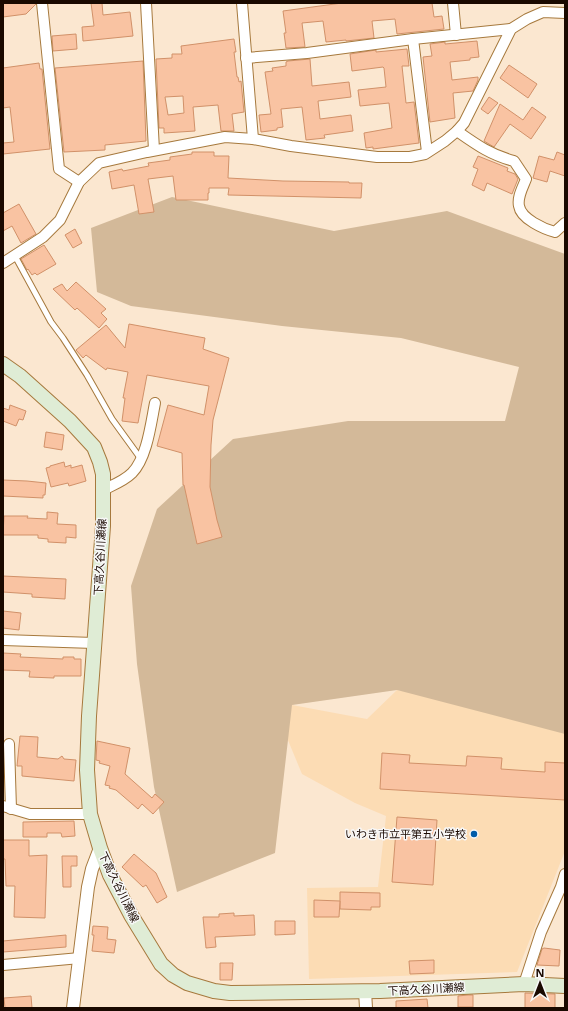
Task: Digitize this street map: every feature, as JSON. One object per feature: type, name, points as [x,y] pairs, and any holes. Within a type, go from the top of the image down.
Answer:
[{"type":"main road","name":"下高久谷川瀬線","points":[[3,364],[20,376],[70,422],[94,447],[100,462],[103,474],[103,526],[89,716],[87,770],[90,814],[110,875],[131,915],[161,964],[173,975],[188,983],[214,991],[230,993],[365,991],[524,984],[565,986]]},
{"type":"street","points":[[42,3],[59,169],[79,182]]},
{"type":"street","points":[[146,3],[154,150]]},
{"type":"street","points":[[242,3],[253,139]]},
{"type":"street","points":[[453,3],[456,35]]},
{"type":"street","points":[[246,58],[307,53],[413,39],[511,29],[527,19],[543,12],[565,13]]},
{"type":"street","points":[[3,263],[43,237],[60,220],[79,182],[99,163],[154,150],[225,137],[253,139],[292,146],[377,157],[410,157],[427,152],[457,131],[464,123],[511,29]]},
{"type":"street","points":[[413,39],[427,152]]},
{"type":"street","points":[[457,131],[483,149],[498,157],[514,161],[526,179],[519,197],[519,206],[522,214],[543,228],[555,232],[565,223]]},
{"type":"street","points":[[103,490],[124,479],[133,472],[146,444],[155,403]]},
{"type":"street","points":[[3,640],[94,643]]},
{"type":"street","points":[[9,744],[7,808],[30,814],[90,814]]},
{"type":"street","points":[[73,1008],[88,887],[92,869],[100,848]]},
{"type":"street","points":[[524,984],[541,932],[561,887],[565,874]]},
{"type":"street","points":[[3,965],[80,958]]},
{"type":"street","points":[[365,991],[366,1008]]},
{"type":"lane","points":[[15,256],[51,322],[87,375],[112,419],[140,459]]},
{"type":"shaded area","points":[[172,197],[334,231],[447,211],[565,254],[565,734],[397,690],[292,705],[275,853],[177,892],[154,787],[137,664],[131,586],[157,509],[233,439],[348,421],[505,421],[519,367],[401,338],[282,326],[131,306],[97,292],[91,228]]},
{"type":"shaded area","name":"いわき市立平第五小学校","points":[[397,690],[435,696],[565,733],[565,851],[517,972],[309,979],[307,888],[378,887],[386,816],[355,803],[302,774],[285,733],[292,705],[367,719]]},
{"type":"building","points":[[3,3],[36,4],[26,14],[3,17]]},
{"type":"building","points":[[91,3],[102,3],[103,15],[130,12],[133,36],[83,41],[82,27],[94,26]]},
{"type":"building","points":[[342,3],[432,3],[434,17],[442,16],[444,29],[397,34],[395,19],[372,21],[374,38],[326,42],[323,21],[302,23],[305,47],[286,48],[284,33],[286,33],[283,11]]},
{"type":"building","points":[[76,34],[77,49],[53,51],[52,36]]},
{"type":"building","points":[[234,39],[237,77],[239,82],[241,81],[244,112],[232,114],[234,131],[221,131],[218,105],[193,107],[195,131],[164,133],[164,128],[159,128],[156,59],[172,58],[172,54],[182,54],[181,46]],"holes":[[[183,96],[184,113],[168,115],[165,97]]]},
{"type":"building","points":[[477,41],[479,57],[470,58],[470,60],[450,62],[452,80],[478,77],[473,91],[453,93],[455,118],[430,122],[423,57],[432,56],[430,44]]},
{"type":"building","points":[[407,49],[409,66],[402,66],[406,103],[414,102],[419,143],[373,149],[373,147],[366,148],[364,133],[392,128],[389,103],[360,106],[358,90],[386,87],[384,68],[352,71],[350,54],[376,50],[376,52]]},
{"type":"building","points":[[310,59],[312,86],[349,82],[351,97],[318,101],[320,119],[351,115],[353,131],[324,135],[325,138],[306,140],[302,107],[281,109],[283,127],[277,128],[277,130],[261,132],[259,115],[271,114],[265,72],[273,71],[272,68],[286,66],[286,62],[288,61]]},
{"type":"building","points":[[143,61],[146,141],[105,145],[105,150],[64,152],[55,68]]},
{"type":"building","points":[[39,63],[40,69],[42,69],[50,149],[3,154],[3,143],[14,142],[10,107],[3,108],[3,68]]},
{"type":"building","points":[[509,65],[537,84],[528,98],[500,78]]},
{"type":"building","points":[[489,97],[498,103],[488,114],[481,109]]},
{"type":"building","points":[[500,104],[523,120],[532,107],[546,117],[531,139],[510,124],[494,147],[484,141]]},
{"type":"building","points":[[192,152],[214,152],[214,156],[229,156],[228,178],[362,183],[361,198],[228,195],[229,188],[209,188],[208,200],[176,200],[173,176],[148,179],[154,212],[139,214],[134,185],[112,189],[109,172],[149,166],[148,163],[170,160],[170,157],[192,154]]},
{"type":"building","points":[[557,152],[565,155],[565,176],[550,171],[547,182],[533,178],[539,156],[554,160]]},
{"type":"building","points":[[478,156],[508,168],[507,171],[515,174],[518,179],[512,194],[487,183],[484,191],[472,185],[478,169],[473,167]]},
{"type":"building","points":[[19,204],[36,234],[21,243],[12,226],[3,231],[3,213]]},
{"type":"building","points":[[75,229],[82,243],[73,248],[65,235]]},
{"type":"building","points":[[44,245],[56,264],[37,275],[35,273],[32,275],[28,269],[27,270],[21,259]]},
{"type":"building","points":[[76,282],[106,309],[101,313],[107,319],[99,328],[77,308],[75,310],[53,289],[62,284],[67,291]]},
{"type":"building","points":[[129,324],[205,338],[203,349],[229,358],[213,420],[211,445],[210,487],[222,537],[197,544],[183,485],[182,453],[157,446],[168,405],[204,415],[209,386],[147,375],[138,423],[122,421],[125,398],[123,398],[128,372],[107,368],[106,370],[86,355],[83,358],[76,350],[106,325],[125,348]]},
{"type":"building","points":[[10,405],[26,411],[23,420],[19,419],[16,426],[3,421],[3,408],[9,410]]},
{"type":"building","points":[[46,432],[64,435],[62,450],[44,447]]},
{"type":"building","points":[[64,462],[65,467],[71,465],[71,468],[82,465],[86,481],[69,486],[68,483],[51,487],[46,468]]},
{"type":"building","points":[[3,480],[46,483],[45,495],[43,495],[43,498],[3,496]]},
{"type":"building","points":[[47,512],[58,513],[57,524],[76,525],[76,538],[66,537],[66,543],[48,542],[48,539],[38,538],[38,535],[3,535],[4,516],[28,516],[27,518],[47,519]]},
{"type":"building","points":[[3,576],[66,579],[65,599],[32,597],[32,594],[3,592]]},
{"type":"building","points":[[3,611],[21,613],[19,630],[3,628]]},
{"type":"building","points":[[3,653],[21,654],[20,657],[63,659],[63,657],[74,657],[74,659],[81,659],[81,676],[54,676],[54,678],[29,677],[30,671],[3,670]]},
{"type":"building","points":[[20,736],[38,737],[37,757],[58,759],[62,756],[64,759],[76,760],[74,781],[22,776],[22,766],[17,766]]},
{"type":"building","points":[[97,741],[130,748],[125,774],[152,798],[155,794],[164,802],[153,814],[142,804],[138,809],[116,790],[105,785],[110,766],[99,763],[100,761],[96,760]]},
{"type":"building","points":[[382,753],[410,755],[409,763],[466,766],[467,756],[502,758],[501,769],[545,772],[545,762],[565,763],[565,800],[380,789]]},
{"type":"building","points":[[397,817],[437,820],[433,885],[392,882]]},
{"type":"building","points":[[74,821],[75,836],[62,837],[61,833],[47,833],[47,837],[23,837],[23,822]]},
{"type":"building","points":[[3,840],[29,840],[29,856],[47,855],[45,918],[14,917],[15,886],[6,886],[5,859],[3,859]]},
{"type":"building","points":[[134,854],[156,873],[167,897],[157,903],[146,885],[143,887],[122,867]]},
{"type":"building","points":[[62,856],[77,856],[77,866],[71,866],[71,887],[63,887]]},
{"type":"building","points":[[340,892],[380,893],[380,907],[371,907],[371,910],[340,909]]},
{"type":"building","points":[[314,900],[340,901],[339,917],[314,917]]},
{"type":"building","points":[[234,913],[234,916],[254,915],[255,935],[215,937],[216,947],[206,948],[203,917],[219,917],[219,914]]},
{"type":"building","points":[[275,921],[295,921],[295,934],[275,935]]},
{"type":"building","points":[[93,926],[108,927],[107,939],[116,940],[114,953],[92,951],[94,935],[92,935]]},
{"type":"building","points":[[66,935],[66,947],[3,952],[3,941]]},
{"type":"building","points":[[542,949],[560,950],[559,966],[537,965]]},
{"type":"building","points":[[434,960],[434,973],[410,974],[409,961]]},
{"type":"building","points":[[220,963],[233,963],[232,980],[220,980]]},
{"type":"building","points":[[525,993],[555,994],[555,1008],[525,1008]]},
{"type":"building","points":[[473,995],[473,1007],[458,1007],[458,996]]},
{"type":"building","points":[[31,996],[32,1008],[5,1008],[4,998]]},
{"type":"building","points":[[427,999],[428,1008],[396,1008],[396,1001]]},
{"type":"place","name":"いわき市立平第五小学校","points":[[474,834]]}]
